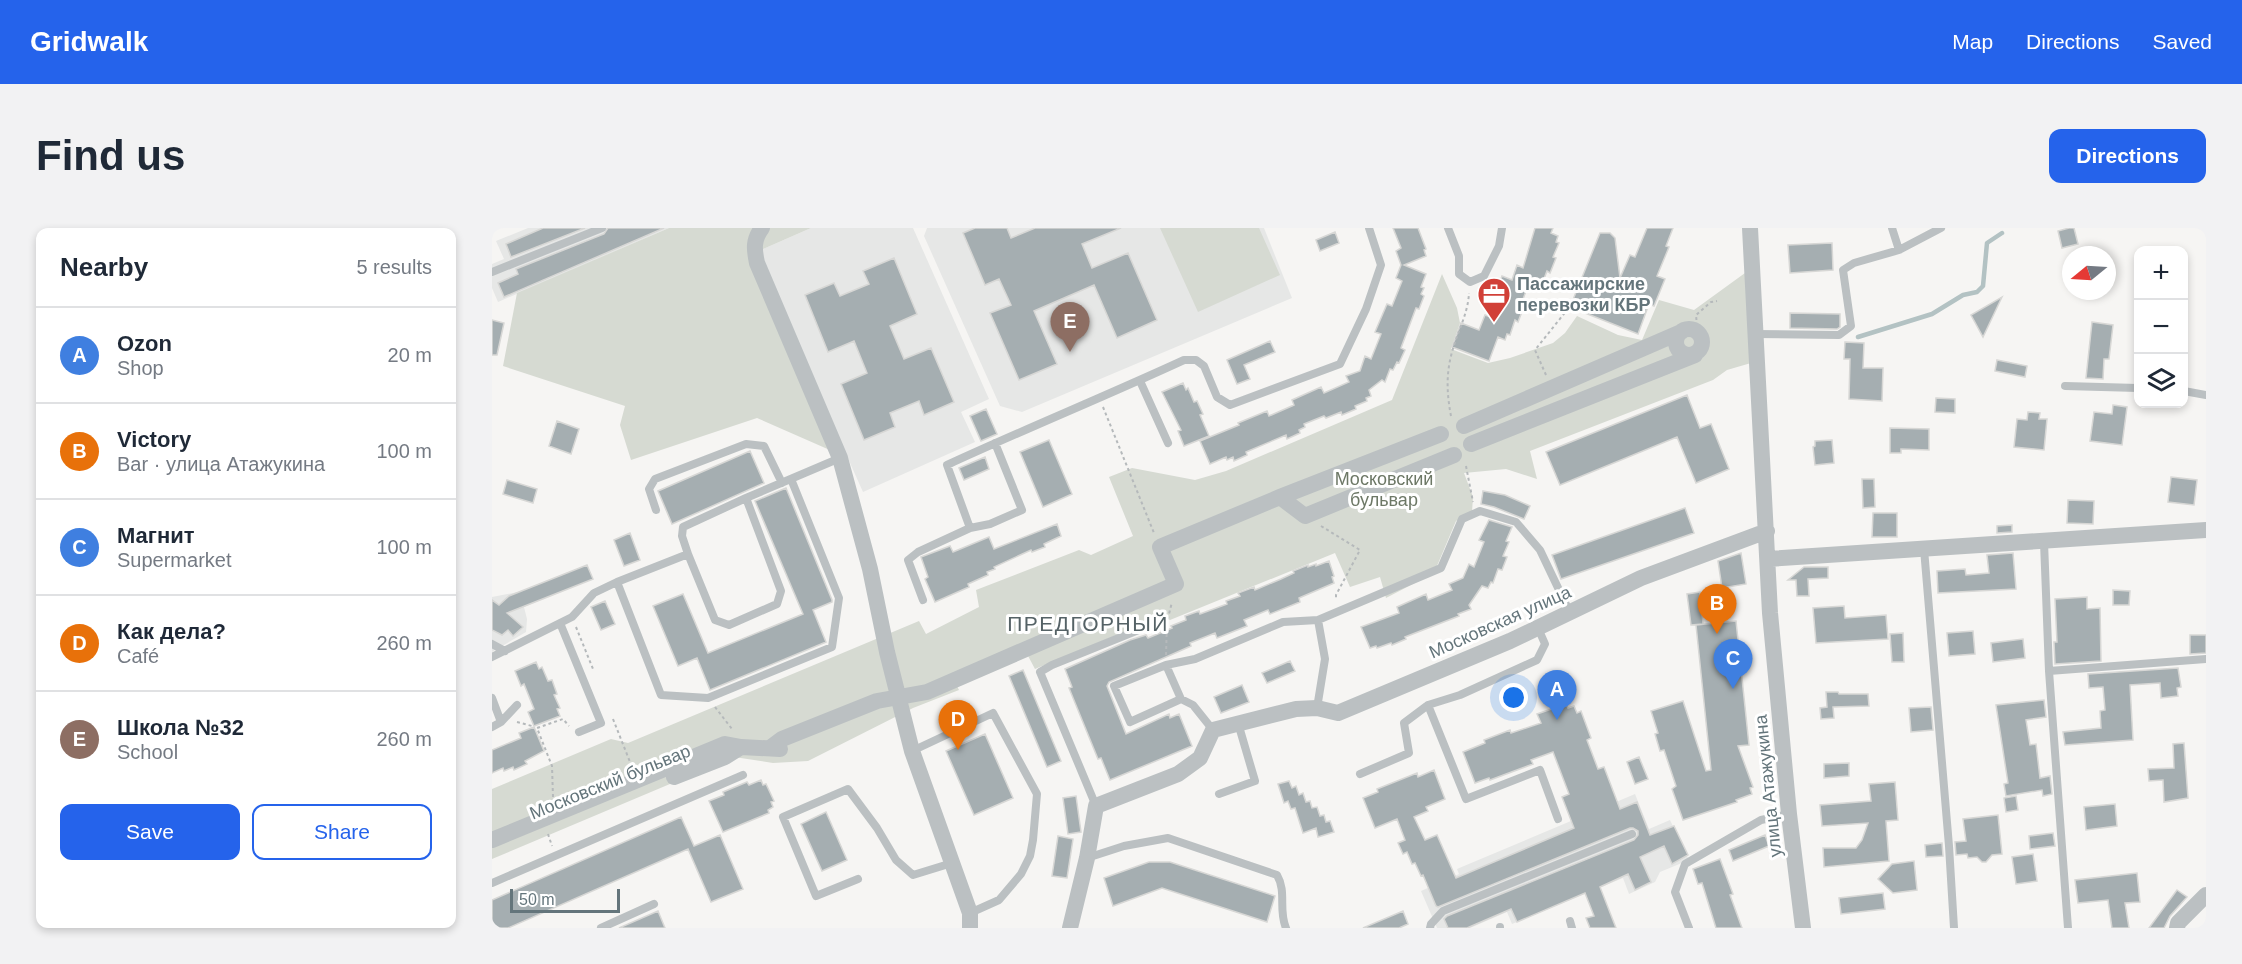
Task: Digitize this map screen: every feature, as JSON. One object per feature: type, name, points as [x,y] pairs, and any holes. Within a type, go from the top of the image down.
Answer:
[{"type":"street","points":[[762,228],[755,237],[754,248],[757,264],[840,458],[870,569],[912,751],[970,921]]},
{"type":"street","points":[[1750,228],[1767,531]]},
{"type":"street","points":[[1694,327],[1677,338],[1677,348],[1684,355],[1695,355]]},
{"type":"street","points":[[746,747],[770,748],[782,739],[832,724],[877,700],[898,696],[925,681],[990,659],[1174,580],[1160,547],[1551,388],[1694,327]]},
{"type":"street","points":[[1280,497],[1305,516],[1718,345]]},
{"type":"street","points":[[1453,428],[1470,434],[1463,451]]},
{"type":"street","points":[[1453,428],[1441,445],[1448,454],[1463,451]]},
{"type":"street","points":[[1768,559],[2206,530]]},
{"type":"street","name":"улица Атажукина","points":[[1767,531],[1770,613],[1789,814],[1803,928]]},
{"type":"street","name":"Московская улица","points":[[1213,730],[1296,709],[1317,708],[1338,713],[1438,673],[1641,578],[1767,531]]},
{"type":"street","points":[[1070,928],[1087,858],[1096,806],[1178,774],[1200,758],[1213,730]]},
{"type":"street","name":"Московский бульвар","points":[[492,840],[666,775],[725,757],[746,747]]},
{"type":"street","name":"Московский бульвар","points":[[492,851],[546,829],[561,816]]},
{"type":"street","points":[[2177,928],[2178,923],[2206,895]]},
{"type":"lane","points":[[492,272],[602,228]]},
{"type":"lane","points":[[970,528],[947,465],[995,443],[1100,399],[1184,360],[1196,360],[1204,366],[1217,397],[1230,405],[1340,364],[1366,309],[1381,265],[1369,228]]},
{"type":"lane","points":[[1448,228],[1459,256],[1459,274],[1470,282],[1484,276],[1499,246],[1502,228]]},
{"type":"lane","points":[[1893,228],[1899,250]]},
{"type":"lane","points":[[1755,334],[1839,335],[1851,326],[1843,270],[1854,263],[1899,250],[1941,228]]},
{"type":"lane","points":[[1140,381],[1168,443]]},
{"type":"lane","points":[[2065,386],[2134,388]]},
{"type":"lane","points":[[2188,392],[2206,395]]},
{"type":"lane","points":[[923,600],[908,560],[918,552],[970,528],[990,524],[1022,510],[995,443]]},
{"type":"lane","points":[[617,582],[661,694],[708,698],[832,647],[839,598],[786,481],[764,446],[746,444],[655,479],[649,489],[656,510]]},
{"type":"lane","points":[[746,498],[781,591],[777,604],[729,625],[715,620],[688,554],[682,536],[683,527],[746,498],[840,458]]},
{"type":"lane","points":[[1181,699],[1130,722],[1114,686],[1166,665],[1194,659],[1283,622],[1318,620],[1441,568],[1462,519],[1480,511],[1516,522],[1540,550],[1570,613]]},
{"type":"lane","points":[[2044,542],[2049,671],[2068,928]]},
{"type":"lane","points":[[1924,549],[1954,928]]},
{"type":"lane","points":[[492,657],[572,617],[594,593],[688,554]]},
{"type":"lane","points":[[1317,708],[1325,659],[1318,620]]},
{"type":"lane","points":[[560,623],[601,723],[579,732]]},
{"type":"lane","points":[[1096,806],[1040,672],[1146,627]]},
{"type":"lane","points":[[1360,774],[1409,753],[1404,723],[1428,705],[1460,695],[1537,660],[1545,644],[1538,628]]},
{"type":"lane","points":[[492,644],[505,651]]},
{"type":"lane","points":[[2049,671],[2206,659]]},
{"type":"lane","points":[[1166,665],[1181,699],[1193,705],[1213,730]]},
{"type":"lane","points":[[492,698],[501,722]]},
{"type":"lane","points":[[492,727],[501,722],[517,705]]},
{"type":"lane","points":[[1428,705],[1466,800],[1540,770],[1558,819]]},
{"type":"lane","points":[[912,751],[993,713],[1037,794],[1030,856],[1021,874],[999,900],[970,921]]},
{"type":"lane","points":[[1219,794],[1255,781],[1238,723]]},
{"type":"lane","points":[[492,884],[743,775]]},
{"type":"lane","points":[[858,879],[816,896],[783,817],[848,789],[877,828],[896,860],[913,875],[951,862]]},
{"type":"lane","points":[[1689,928],[1675,892],[1685,864],[1761,820],[1789,814]]},
{"type":"lane","points":[[1430,928],[1443,911],[1632,834]]},
{"type":"lane","points":[[1087,858],[1124,846],[1168,838],[1277,875],[1283,892],[1283,921],[1286,928]]},
{"type":"lane","points":[[601,928],[654,904]]},
{"type":"path","points":[[1453,428],[1447,378],[1451,354],[1469,300],[1470,282]]},
{"type":"path","points":[[1694,327],[1696,315],[1711,302],[1717,301]]},
{"type":"path","points":[[1551,388],[1535,350],[1566,310]]},
{"type":"path","points":[[1100,399],[1160,547]]},
{"type":"path","points":[[1463,451],[1475,513]]},
{"type":"path","points":[[1305,516],[1360,550],[1336,595],[1337,612]]},
{"type":"path","points":[[1166,665],[1167,622],[1174,580]]},
{"type":"path","points":[[1146,627],[1167,622]]},
{"type":"path","points":[[708,698],[746,747]]},
{"type":"path","points":[[561,816],[552,766],[537,728],[563,719],[571,728],[579,732]]},
{"type":"path","points":[[546,829],[556,855]]},
{"type":"shaded area","points":[[528,228],[669,228],[498,302],[492,288],[492,264],[504,259],[496,241]]},
{"type":"shaded area","points":[[811,228],[913,228],[989,399],[961,412],[975,442],[863,492],[756,252]]},
{"type":"shaded area","points":[[927,228],[1264,228],[1292,298],[1022,412],[1000,406],[924,236]]},
{"type":"shaded area","points":[[587,565],[593,579],[524,607],[527,619],[526,632],[492,652],[492,597],[518,592]]},
{"type":"shaded area","points":[[1635,794],[1649,829],[1670,820],[1689,860],[1660,872],[1655,882],[1629,894],[1623,878],[1512,924],[1507,912],[1470,928],[1437,928],[1421,891],[1459,874],[1457,869]]},
{"type":"green space","points":[[669,228],[811,228],[756,252],[848,458],[757,418],[631,460],[620,425],[625,406],[503,366],[517,293]]},
{"type":"green space","points":[[1160,228],[1259,228],[1280,275],[1198,312]]},
{"type":"green space","name":"Московский бульвар","points":[[1745,273],[1751,363],[1727,370],[1713,380],[1530,451],[1537,479],[1506,469],[1464,473],[1473,497],[1472,512],[1456,521],[1434,573],[1386,598],[1380,577],[1350,587],[1335,553],[1170,620],[1162,616],[1035,669],[1027,654],[956,684],[959,690],[913,708],[808,761],[773,763],[734,757],[492,859],[492,789],[611,739],[628,743],[919,621],[926,634],[979,607],[976,590],[1079,550],[1091,555],[1133,536],[1109,477],[1132,468],[1195,480],[1226,471],[1392,400],[1442,274],[1457,308],[1460,323],[1451,349],[1488,363],[1553,343],[1565,333],[1577,316],[1618,335],[1642,340],[1659,300],[1694,310]]},
{"type":"building","points":[[543,228],[585,228],[511,257],[506,244]]},
{"type":"building","points":[[608,228],[664,228],[504,297],[498,283],[518,274],[516,269],[604,234]]},
{"type":"building","points":[[975,228],[1007,228],[1011,238],[1035,228],[1121,228],[1082,244],[1092,268],[1128,253],[1157,320],[1117,338],[1094,285],[1034,311],[1057,364],[1019,380],[990,313],[1011,305],[999,279],[985,285],[963,233]]},
{"type":"building","points":[[1393,228],[1418,228],[1426,249],[1424,250],[1426,256],[1404,265],[1426,274],[1421,287],[1424,288],[1421,294],[1424,296],[1419,309],[1416,308],[1401,348],[1405,350],[1399,363],[1397,362],[1393,370],[1390,369],[1385,382],[1382,380],[1369,390],[1371,396],[1366,398],[1367,401],[1355,406],[1356,409],[1342,415],[1341,412],[1326,418],[1324,416],[1304,424],[1305,427],[1299,430],[1300,433],[1287,439],[1286,435],[1246,452],[1247,455],[1234,461],[1233,457],[1227,460],[1226,457],[1210,464],[1200,441],[1267,411],[1269,416],[1294,405],[1292,400],[1321,387],[1324,393],[1349,382],[1346,376],[1360,371],[1365,356],[1371,359],[1381,334],[1375,332],[1387,304],[1392,306],[1402,281],[1396,278],[1401,265],[1396,251],[1401,248]]},
{"type":"building","points":[[1535,228],[1553,228],[1551,233],[1558,236],[1556,242],[1559,243],[1553,257],[1556,258],[1550,273],[1547,271],[1542,284],[1539,283],[1537,289],[1528,286],[1520,307],[1523,309],[1518,322],[1515,320],[1510,335],[1507,334],[1505,340],[1498,337],[1489,361],[1452,347],[1461,323],[1479,330],[1485,315],[1491,317],[1500,292],[1497,291],[1502,276],[1512,280],[1517,265],[1523,268]]},
{"type":"building","points":[[1647,228],[1673,228],[1666,246],[1669,247],[1657,276],[1665,279],[1654,306],[1649,304],[1638,334],[1570,307],[1600,233],[1610,233],[1615,238],[1620,278],[1630,255],[1635,257]]},
{"type":"building","points":[[2074,228],[2078,244],[2062,246],[2062,248],[2058,231]]},
{"type":"building","points":[[1335,232],[1339,243],[1320,251],[1316,240]]},
{"type":"building","points":[[1832,243],[1833,270],[1790,273],[1788,245]]},
{"type":"building","points":[[894,258],[917,314],[890,326],[904,359],[931,348],[954,402],[924,415],[919,401],[890,413],[895,427],[864,440],[841,384],[867,373],[854,341],[828,352],[805,295],[834,283],[840,296],[869,284],[863,271]]},
{"type":"building","points":[[2002,297],[1983,337],[1971,315]]},
{"type":"building","points":[[1790,313],[1840,314],[1840,327],[1837,329],[1790,328]]},
{"type":"building","points":[[492,320],[504,323],[497,355],[492,355]]},
{"type":"building","points":[[2092,322],[2113,325],[2109,359],[2104,359],[2103,379],[2086,378]]},
{"type":"building","points":[[1270,341],[1275,352],[1244,365],[1250,379],[1237,384],[1227,360]]},
{"type":"building","points":[[1845,342],[1864,343],[1863,368],[1883,368],[1882,401],[1849,399],[1850,359],[1844,359]]},
{"type":"building","points":[[1997,360],[2027,366],[2025,377],[1995,371]]},
{"type":"building","points":[[1183,383],[1186,390],[1188,388],[1194,402],[1197,401],[1209,436],[1184,446],[1178,431],[1181,430],[1162,392]]},
{"type":"building","points":[[1687,395],[1700,428],[1711,424],[1729,469],[1696,483],[1677,437],[1560,485],[1546,452]]},
{"type":"building","points":[[1936,398],[1955,399],[1955,413],[1935,412]]},
{"type":"building","points":[[2113,405],[2127,407],[2122,445],[2090,441],[2094,412],[2112,414]]},
{"type":"building","points":[[986,409],[997,434],[981,441],[970,416]]},
{"type":"building","points":[[2028,412],[2040,413],[2039,419],[2047,419],[2044,450],[2014,447],[2017,419],[2027,420]]},
{"type":"building","points":[[557,421],[579,429],[571,454],[549,446]]},
{"type":"building","points":[[1890,428],[1929,429],[1929,450],[1901,449],[1901,453],[1890,453]]},
{"type":"building","points":[[1049,440],[1072,494],[1043,507],[1020,452]]},
{"type":"building","points":[[1832,440],[1834,463],[1815,465],[1813,447],[1815,441]]},
{"type":"building","points":[[750,451],[764,483],[672,524],[658,491]]},
{"type":"building","points":[[985,457],[989,469],[964,480],[959,468]]},
{"type":"building","points":[[2171,477],[2197,480],[2194,505],[2168,502]]},
{"type":"building","points":[[1862,479],[1874,479],[1875,507],[1863,508]]},
{"type":"building","points":[[507,480],[537,489],[533,503],[503,494]]},
{"type":"building","points":[[786,488],[832,600],[813,610],[826,642],[710,690],[697,658],[678,666],[653,606],[683,594],[708,653],[803,614],[755,501]]},
{"type":"building","points":[[1483,491],[1505,495],[1530,506],[1524,519],[1481,504]]},
{"type":"building","points":[[2068,500],[2094,501],[2093,524],[2067,523]]},
{"type":"building","points":[[1685,508],[1694,533],[1561,579],[1552,555]]},
{"type":"building","points":[[1873,513],[1897,513],[1897,537],[1872,537]]},
{"type":"building","points":[[1489,520],[1512,527],[1503,556],[1507,557],[1502,570],[1498,569],[1493,583],[1491,582],[1488,588],[1482,586],[1469,605],[1471,609],[1405,637],[1406,639],[1392,645],[1391,643],[1370,648],[1361,627],[1399,613],[1397,607],[1426,594],[1428,600],[1452,590],[1449,584],[1463,578],[1469,564],[1474,567],[1484,542],[1479,540]]},
{"type":"building","points":[[1057,524],[1061,536],[1044,544],[1045,547],[1032,552],[1031,550],[994,567],[995,569],[987,572],[988,575],[968,584],[969,587],[935,602],[925,579],[928,577],[921,557],[950,546],[953,552],[989,537],[994,549]]},
{"type":"building","points":[[2012,525],[2012,532],[1997,533],[1997,526]]},
{"type":"building","points":[[630,533],[640,560],[624,566],[614,540]]},
{"type":"building","points":[[1741,553],[1746,584],[1722,588],[1718,561]]},
{"type":"building","points":[[2013,553],[2016,589],[1938,593],[1937,571],[1965,569],[1966,575],[1989,573],[1987,555]]},
{"type":"building","points":[[1329,561],[1334,583],[1299,598],[1300,602],[1270,614],[1268,610],[1244,620],[1247,626],[1217,638],[1215,633],[1190,643],[1191,646],[1109,682],[1107,686],[1126,734],[1169,714],[1170,718],[1179,714],[1192,746],[1110,780],[1101,758],[1098,759],[1069,688],[1072,687],[1065,669],[1130,640],[1146,635],[1148,638],[1172,628],[1171,626],[1186,620],[1185,616],[1199,611],[1200,614],[1227,604],[1226,601],[1240,596],[1238,593],[1254,587],[1255,590],[1308,565],[1308,567],[1316,564],[1316,566]]},
{"type":"building","points":[[587,565],[593,579],[507,613],[523,627],[513,636],[508,630],[502,635],[492,630],[492,600],[499,605],[509,596]]},
{"type":"building","points":[[1804,567],[1828,567],[1828,578],[1808,579],[1809,596],[1797,596],[1796,580],[1788,580]]},
{"type":"building","points":[[2113,590],[2130,591],[2129,605],[2113,605]]},
{"type":"building","points":[[1700,592],[1703,624],[1691,625],[1687,594]]},
{"type":"building","points":[[2087,597],[2087,609],[2100,608],[2101,661],[2055,664],[2054,642],[2057,642],[2055,599]]},
{"type":"building","points":[[605,601],[615,624],[601,630],[591,607]]},
{"type":"building","points":[[1844,606],[1845,618],[1886,615],[1888,639],[1816,643],[1813,608]]},
{"type":"building","points":[[1736,621],[1749,745],[1738,746],[1753,787],[1750,788],[1752,794],[1736,800],[1737,802],[1683,820],[1672,789],[1676,786],[1664,750],[1660,751],[1655,734],[1658,733],[1651,711],[1683,701],[1706,771],[1711,770],[1696,625]]},
{"type":"building","points":[[1973,631],[1975,654],[1949,656],[1947,633]]},
{"type":"building","points":[[1903,633],[1904,662],[1892,662],[1890,634]]},
{"type":"building","points":[[2190,635],[2206,635],[2206,653],[2190,654]]},
{"type":"building","points":[[2023,639],[2025,658],[1993,662],[1991,643]]},
{"type":"building","points":[[1290,661],[1295,671],[1267,683],[1262,673]]},
{"type":"building","points":[[536,662],[539,669],[542,667],[548,681],[552,680],[557,694],[554,695],[560,708],[557,709],[560,716],[534,726],[528,712],[534,709],[524,684],[521,686],[515,671]]},
{"type":"building","points":[[2178,668],[2181,687],[2177,688],[2178,696],[2161,698],[2160,683],[2130,685],[2133,740],[2065,745],[2063,732],[2101,728],[2100,711],[2105,710],[2103,687],[2089,688],[2088,674]]},
{"type":"building","points":[[1023,670],[1061,761],[1047,767],[1009,676]]},
{"type":"building","points":[[1242,685],[1249,702],[1221,713],[1214,697]]},
{"type":"building","points":[[1826,692],[1868,694],[1869,706],[1833,707],[1834,718],[1821,719],[1820,708],[1827,707]]},
{"type":"building","points":[[2044,700],[2046,717],[2026,720],[2030,745],[2036,744],[2040,778],[2050,776],[2052,794],[2043,796],[2042,790],[2006,796],[2004,784],[2008,783],[1996,705]]},
{"type":"building","points":[[1566,704],[1568,708],[1574,706],[1577,713],[1581,711],[1591,738],[1587,740],[1598,769],[1604,767],[1620,809],[1637,802],[1650,835],[1674,826],[1688,855],[1672,864],[1664,846],[1640,857],[1651,882],[1635,890],[1628,874],[1600,887],[1616,928],[1590,928],[1586,918],[1594,916],[1585,893],[1517,922],[1511,909],[1467,928],[1448,928],[1444,919],[1447,916],[1634,840],[1638,831],[1630,828],[1438,907],[1423,875],[1421,876],[1415,863],[1412,864],[1407,852],[1403,854],[1398,843],[1405,840],[1397,819],[1375,828],[1363,798],[1378,792],[1377,789],[1417,773],[1418,777],[1434,770],[1445,799],[1426,807],[1428,811],[1414,817],[1425,840],[1437,835],[1456,878],[1574,828],[1562,797],[1569,794],[1553,752],[1531,760],[1533,764],[1490,780],[1489,778],[1475,783],[1463,752],[1485,743],[1484,740],[1510,730],[1511,733],[1541,723],[1537,714]]},
{"type":"building","points":[[1931,707],[1933,730],[1911,732],[1909,708]]},
{"type":"building","points":[[534,727],[544,751],[525,761],[527,764],[514,770],[513,767],[504,771],[503,768],[492,773],[492,750],[521,738],[519,733]]},
{"type":"building","points":[[985,734],[1013,798],[974,815],[946,751]]},
{"type":"building","points":[[2184,743],[2188,798],[2164,802],[2163,780],[2149,781],[2148,769],[2174,768],[2173,744]]},
{"type":"building","points":[[1639,757],[1648,779],[1635,784],[1627,762]]},
{"type":"building","points":[[1849,763],[1849,776],[1824,778],[1824,764]]},
{"type":"building","points":[[761,780],[763,785],[766,784],[774,801],[771,802],[773,807],[768,810],[769,813],[723,832],[709,801],[747,782],[749,785]]},
{"type":"building","points":[[1289,781],[1292,788],[1296,786],[1299,795],[1303,793],[1306,802],[1310,801],[1312,808],[1317,807],[1320,816],[1324,815],[1326,822],[1330,821],[1334,832],[1318,837],[1316,828],[1303,833],[1295,808],[1291,809],[1288,801],[1284,803],[1278,784]]},
{"type":"building","points":[[1895,782],[1898,820],[1886,821],[1889,861],[1824,867],[1823,848],[1856,848],[1862,840],[1868,823],[1822,826],[1820,805],[1871,801],[1869,784]]},
{"type":"building","points":[[1076,796],[1081,832],[1068,834],[1063,798]]},
{"type":"building","points":[[2016,796],[2018,810],[2006,812],[2004,798]]},
{"type":"building","points":[[2115,804],[2117,826],[2086,830],[2084,807]]},
{"type":"building","points":[[826,812],[847,860],[822,871],[801,824]]},
{"type":"building","points":[[1998,815],[2002,854],[1992,855],[1986,862],[1982,862],[1977,857],[1968,858],[1967,854],[1956,855],[1955,842],[1966,841],[1963,819]]},
{"type":"building","points":[[681,817],[694,846],[720,835],[743,889],[711,902],[688,849],[508,928],[492,928],[492,900]]},
{"type":"building","points":[[2053,833],[2055,846],[2030,849],[2029,836]]},
{"type":"building","points":[[1765,835],[1769,846],[1733,861],[1729,850]]},
{"type":"building","points":[[1058,836],[1073,839],[1067,878],[1052,876]]},
{"type":"building","points":[[1942,843],[1943,856],[1926,857],[1925,845]]},
{"type":"building","points":[[2033,854],[2037,881],[2016,884],[2012,857]]},
{"type":"building","points":[[1720,859],[1742,928],[1716,928],[1702,883],[1698,884],[1693,869]]},
{"type":"building","points":[[1914,861],[1917,890],[1893,893],[1878,879],[1892,864]]},
{"type":"building","points":[[1149,862],[1170,862],[1275,896],[1267,922],[1162,888],[1113,906],[1104,878]]},
{"type":"building","points":[[2137,873],[2140,902],[2125,903],[2129,928],[2112,928],[2108,900],[2078,903],[2075,880]]},
{"type":"building","points":[[2177,890],[2187,897],[2170,916],[2164,928],[2149,928]]},
{"type":"building","points":[[1883,893],[1885,909],[1841,914],[1839,898]]},
{"type":"building","points":[[658,911],[665,928],[619,928]]},
{"type":"building","points":[[1403,911],[1408,924],[1399,928],[1363,928]]},
{"type":"waterway","points":[[1858,337],[1932,314],[1963,295],[1977,292],[1983,286],[1987,243],[2002,233]]},
{"type":"place","name":"Пассажирские перевозки КБР","points":[[1494,323]]},
{"type":"place","name":"Школа №32","points":[[1070,352]]},
{"type":"place","name":"Victory","points":[[1717,634]]},
{"type":"place","name":"Магнит","points":[[1733,689]]},
{"type":"place","name":"Ozon","points":[[1557,720]]},
{"type":"place","name":"Как дела?","points":[[958,750]]},
{"type":"district","name":"ПРЕДГОРНЫЙ","points":[[1088,623]]}]
